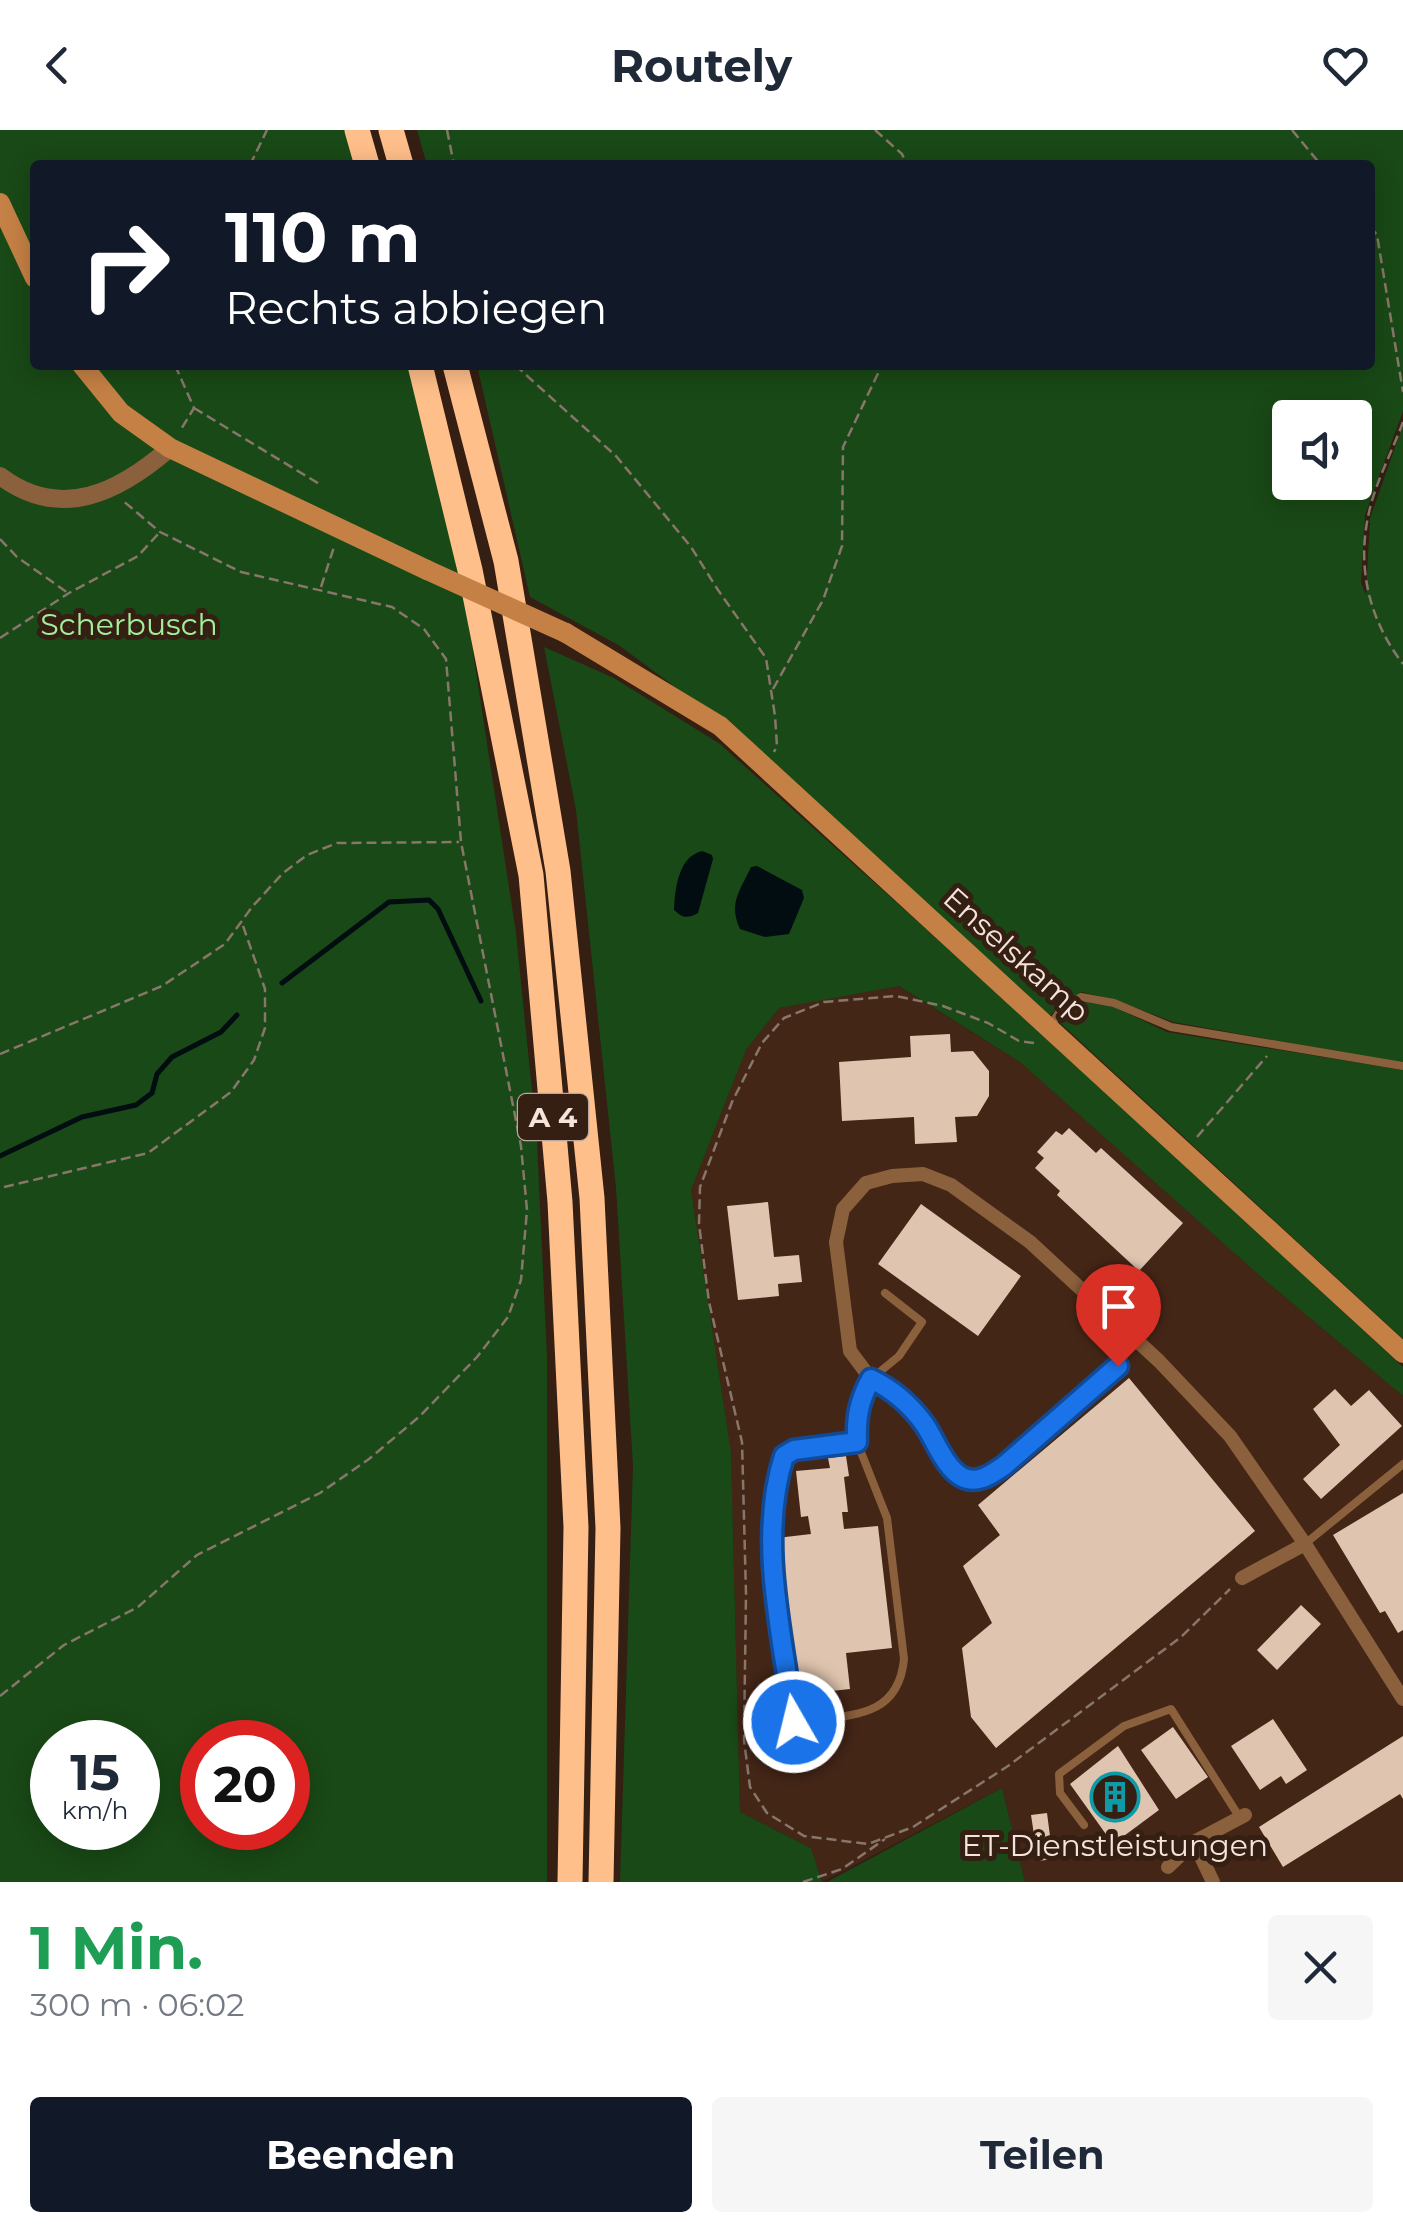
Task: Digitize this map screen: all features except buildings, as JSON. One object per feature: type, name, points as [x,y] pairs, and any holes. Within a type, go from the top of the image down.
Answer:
[{"type":"highway","points":[[356,130],[366,160]]},
{"type":"highway","points":[[391,130],[400,160]]},
{"type":"highway","name":"A 4","points":[[421,370],[470,570],[530,875],[560,1202],[576,1527],[570,1882]]},
{"type":"highway","name":"A 4","points":[[456,370],[506,561],[558,871],[592,1198],[608,1528],[602,1882]]},
{"type":"main road","points":[[0,204],[30,267]]},
{"type":"main road","name":"Enselskamp","points":[[85,370],[120,413],[170,448],[566,634],[720,726],[1403,1353]]},
{"type":"street","points":[[0,476],[28,492],[81,500],[110,490],[170,448]]},
{"type":"street","points":[[871,1379],[850,1350],[836,1242],[843,1209],[866,1184],[892,1176],[923,1174],[951,1185],[1030,1242],[1160,1361],[1230,1436],[1403,1699]]},
{"type":"street","points":[[1242,1578],[1304,1544]]},
{"type":"street","points":[[1168,1868],[1194,1842],[1242,1816]]},
{"type":"street","points":[[1194,1842],[1212,1882]]},
{"type":"lane","points":[[1050,1026],[1062,1008],[1081,997],[1114,1002],[1171,1026],[1403,1066]]},
{"type":"lane","points":[[857,1442],[794,1450],[784,1456],[780,1468],[772,1553],[794,1722],[868,1711],[895,1694],[902,1678],[904,1659],[887,1518],[857,1442],[856,1420],[860,1399],[871,1379],[900,1356],[922,1322],[885,1293]]},
{"type":"lane","points":[[871,1379],[904,1400],[923,1422],[952,1469],[973,1480],[984,1479],[1005,1465],[1118,1366]]},
{"type":"lane","points":[[1304,1544],[1403,1464]]},
{"type":"lane","points":[[1084,1825],[1060,1793],[1059,1774],[1124,1726],[1172,1709],[1242,1816]]},
{"type":"path","points":[[252,160],[266,130]]},
{"type":"path","points":[[447,130],[453,160]]},
{"type":"path","points":[[875,130],[905,160]]},
{"type":"path","points":[[1292,130],[1316,160]]},
{"type":"path","points":[[1375,232],[1403,392]]},
{"type":"path","points":[[177,370],[194,408],[321,485]]},
{"type":"path","points":[[520,370],[616,456],[692,547],[766,658],[777,746],[767,768]]},
{"type":"path","points":[[772,690],[823,600],[842,546],[843,447],[880,370]]},
{"type":"path","points":[[170,448],[194,408]]},
{"type":"path","points":[[1403,422],[1368,517],[1365,582],[1372,612],[1403,664]]},
{"type":"path","points":[[0,1696],[64,1645],[138,1608],[197,1555],[320,1493],[369,1459],[420,1416],[477,1356],[508,1317],[521,1280],[525,1227],[521,1146],[460,842],[446,659],[424,629],[392,607],[241,572],[160,532],[110,490]]},
{"type":"path","points":[[320,589],[340,531]]},
{"type":"path","points":[[0,638],[138,556],[160,532]]},
{"type":"path","points":[[0,539],[17,557],[69,594]]},
{"type":"path","points":[[0,1054],[162,986],[226,944],[283,873],[307,855],[337,843],[460,842]]},
{"type":"path","points":[[1,1187],[148,1152],[231,1092],[254,1060],[265,1028],[265,989],[242,922]]},
{"type":"path","points":[[1186,1151],[1277,1043]]},
{"type":"path","points":[[804,1882],[842,1870],[891,1836]]},
{"type":"shaded area","points":[[702,851],[713,859],[698,913],[683,916],[674,910],[679,875],[688,860]]},
{"type":"shaded area","points":[[757,866],[802,890],[804,898],[789,934],[765,937],[740,929],[735,912],[737,897],[751,867]]},
{"type":"shaded area","points":[[898,986],[1020,1062],[1260,1276],[1403,1396],[1403,1882],[1025,1882],[1002,1788],[822,1882],[811,1848],[740,1812],[731,1452],[691,1190],[746,1050],[779,1008]]},
{"type":"green space","name":"Scherbusch","points":[[0,130],[345,130],[354,160],[30,160],[30,370],[410,370],[461,573],[516,933],[537,1140],[547,1358],[547,1882],[0,1882]]},
{"type":"green space","points":[[417,130],[1403,130],[1403,411],[1372,496],[1372,400],[1272,400],[1272,500],[1370,500],[1365,515],[1361,583],[1366,595],[1370,518],[1403,425],[1403,1063],[1173,1022],[1116,1000],[1082,992],[1060,1004],[1049,1017],[722,722],[620,646],[530,597],[478,370],[1375,370],[1375,160],[426,160]]},
{"type":"green space","points":[[544,647],[614,678],[720,744],[1046,1037],[1403,1367],[1403,1396],[1260,1276],[1020,1062],[899,986],[779,1008],[746,1050],[691,1190],[731,1452],[740,1812],[811,1848],[822,1882],[620,1882],[633,1466],[616,1188],[576,810]]},
{"type":"green space","points":[[1084,1002],[1114,1007],[1167,1032],[1403,1070],[1403,1339],[1058,1021],[1067,1010]]},
{"type":"green space","points":[[1002,1788],[1025,1882],[827,1882]]},
{"type":"waterway","points":[[282,983],[389,902],[429,900],[438,909],[481,1001]]},
{"type":"waterway","points":[[0,1156],[82,1117],[136,1105],[152,1093],[157,1074],[172,1057],[221,1032],[237,1015]]},
{"type":"place","name":"ET-Dienstleistungen","points":[[1115,1797]]},
{"type":"route","points":[[794,1722],[772,1553],[784,1456],[794,1450],[857,1442],[860,1399],[871,1379],[904,1400],[923,1422],[952,1469],[973,1480],[984,1479],[1118,1366]]}]
